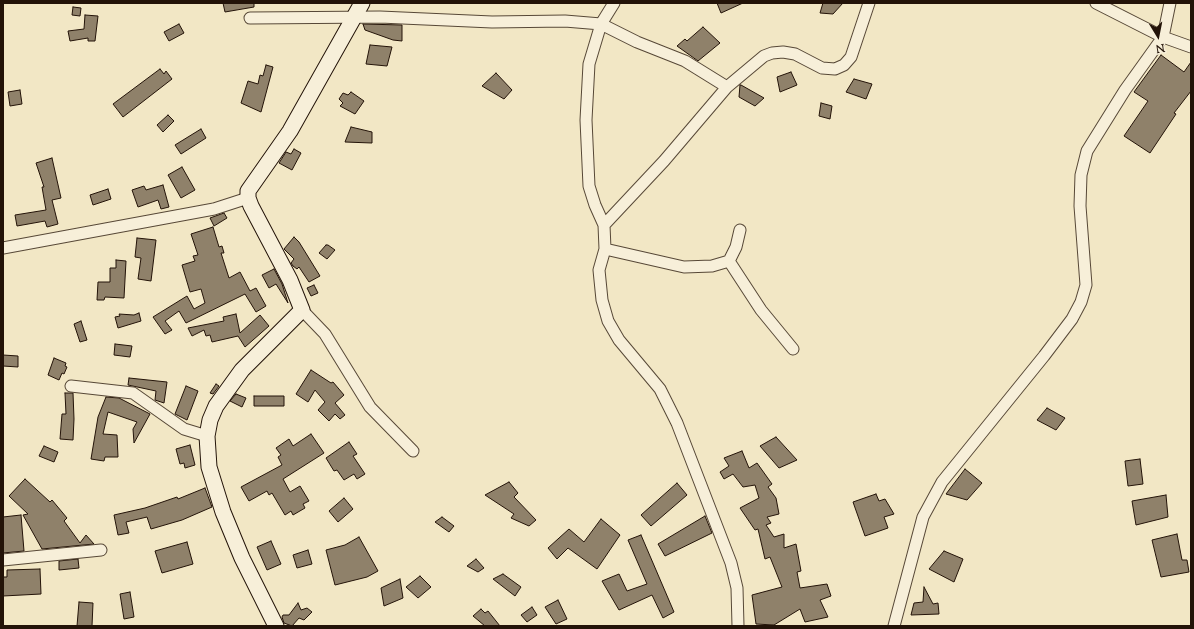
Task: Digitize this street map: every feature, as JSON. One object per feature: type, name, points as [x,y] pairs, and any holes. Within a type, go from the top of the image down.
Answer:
[{"type":"street","points":[[614,3],[601,24],[589,64],[586,120],[589,186],[595,205],[604,225],[605,249],[599,270],[599,283],[602,300],[608,321],[619,340],[660,389],[677,423],[731,563],[737,588],[738,626]]},
{"type":"street","points":[[604,225],[664,161],[727,87],[751,66],[772,53],[783,52],[796,54],[822,68],[835,69],[844,65],[852,57],[869,3]]},
{"type":"street","points":[[1096,3],[1163,37],[1191,46]]},
{"type":"street","points":[[894,626],[923,517],[942,482],[1044,356],[1072,319],[1081,302],[1086,285],[1080,206],[1081,175],[1087,151],[1125,90],[1163,37],[1170,3]]},
{"type":"street","points":[[359,10],[290,131],[253,182],[248,191],[248,198],[290,280],[302,310],[324,334],[370,407],[413,451]]},
{"type":"street","points":[[250,18],[359,10],[492,22],[565,21],[601,24],[637,42],[685,61],[727,87]]},
{"type":"street","points":[[3,248],[214,209],[248,198]]},
{"type":"street","points":[[605,249],[684,267],[712,266],[729,261],[736,247],[740,230]]},
{"type":"street","points":[[729,261],[762,310],[793,349]]},
{"type":"street","points":[[276,626],[242,558],[223,512],[209,467],[207,436],[210,420],[216,406],[242,370],[302,310]]},
{"type":"street","points":[[71,386],[133,393],[184,429],[207,436]]},
{"type":"street","points":[[3,560],[101,550]]},
{"type":"building","points":[[223,3],[254,3],[254,7],[225,12]]},
{"type":"building","points":[[717,3],[743,3],[721,13]]},
{"type":"building","points":[[823,3],[843,3],[833,14],[820,13]]},
{"type":"building","points":[[73,7],[81,8],[80,16],[72,15]]},
{"type":"building","points":[[85,15],[98,16],[95,41],[88,41],[88,38],[70,41],[68,31],[84,29]]},
{"type":"building","points":[[179,24],[184,33],[169,41],[164,32]]},
{"type":"building","points":[[363,24],[402,25],[402,41],[393,40],[365,30]]},
{"type":"building","points":[[703,27],[720,43],[698,61],[677,46],[685,39],[687,41]]},
{"type":"building","points":[[370,45],[392,47],[387,66],[366,64]]},
{"type":"building","points":[[1161,55],[1184,72],[1191,62],[1191,91],[1174,113],[1176,114],[1150,153],[1124,136],[1148,101],[1134,92]]},
{"type":"building","points":[[266,65],[273,67],[261,112],[241,103],[248,81],[258,84],[260,75],[263,76]]},
{"type":"building","points":[[160,69],[164,74],[166,71],[172,79],[123,117],[113,104]]},
{"type":"building","points":[[791,72],[797,85],[780,92],[777,77]]},
{"type":"building","points":[[496,73],[512,90],[504,99],[482,86]]},
{"type":"building","points":[[854,79],[872,84],[866,99],[846,92]]},
{"type":"building","points":[[740,85],[764,98],[755,106],[739,97]]},
{"type":"building","points":[[20,90],[22,104],[10,106],[8,92]]},
{"type":"building","points":[[351,92],[364,101],[355,114],[340,106],[343,103],[339,99],[343,93],[348,95]]},
{"type":"building","points":[[821,103],[832,106],[830,119],[819,116]]},
{"type":"building","points":[[168,115],[174,121],[163,132],[157,125]]},
{"type":"building","points":[[351,127],[372,132],[372,143],[345,142]]},
{"type":"building","points":[[201,129],[206,138],[181,154],[175,145]]},
{"type":"building","points":[[294,149],[301,153],[292,170],[279,163],[286,152],[291,154]]},
{"type":"building","points":[[52,158],[61,198],[52,200],[58,224],[47,227],[45,221],[17,226],[15,215],[46,210],[42,187],[44,187],[36,163]]},
{"type":"building","points":[[182,167],[195,190],[181,198],[168,175]]},
{"type":"building","points":[[163,185],[169,207],[161,209],[158,200],[138,207],[132,190],[144,186],[146,190]]},
{"type":"building","points":[[108,189],[111,199],[93,205],[90,195]]},
{"type":"building","points":[[224,213],[227,218],[214,226],[210,218]]},
{"type":"building","points":[[213,227],[219,247],[222,246],[224,253],[221,253],[229,278],[240,272],[250,291],[256,288],[266,306],[256,312],[245,294],[186,323],[179,311],[165,321],[172,330],[165,334],[153,317],[187,296],[194,309],[205,303],[201,289],[190,292],[182,265],[195,261],[193,256],[198,255],[191,234]]},
{"type":"building","points":[[294,237],[299,242],[320,276],[309,282],[299,267],[297,269],[293,266],[291,263],[294,259],[284,249]]},
{"type":"building","points":[[137,238],[156,240],[151,281],[138,279],[141,258],[135,257]]},
{"type":"building","points":[[326,245],[335,250],[327,259],[319,253]]},
{"type":"building","points":[[116,260],[126,261],[124,298],[105,297],[104,300],[97,300],[98,282],[110,282],[110,268],[116,268]]},
{"type":"building","points":[[274,269],[282,284],[288,303],[276,284],[269,288],[262,275]]},
{"type":"building","points":[[314,285],[318,293],[311,296],[307,288]]},
{"type":"building","points":[[139,313],[141,321],[118,328],[115,317],[120,316],[119,314],[134,315]]},
{"type":"building","points":[[236,314],[240,333],[260,315],[269,326],[245,347],[238,336],[212,342],[210,335],[206,336],[204,330],[192,336],[188,328],[224,321],[223,317]]},
{"type":"building","points":[[81,321],[87,340],[80,342],[74,324]]},
{"type":"building","points":[[115,344],[132,346],[130,357],[114,355]]},
{"type":"building","points":[[3,355],[18,356],[18,367],[3,366]]},
{"type":"building","points":[[54,358],[66,363],[65,366],[67,367],[59,380],[48,375]]},
{"type":"building","points":[[311,370],[331,383],[333,382],[344,395],[335,403],[345,415],[340,419],[335,414],[329,421],[318,410],[325,402],[315,390],[308,402],[296,394]]},
{"type":"building","points":[[129,378],[167,382],[164,403],[155,400],[156,391],[128,385]]},
{"type":"building","points":[[216,384],[219,386],[213,394],[210,393]]},
{"type":"building","points":[[186,386],[198,391],[187,420],[175,414]]},
{"type":"building","points":[[65,393],[73,393],[73,440],[60,439],[62,414],[66,414]]},
{"type":"building","points":[[236,394],[246,398],[242,407],[230,401]]},
{"type":"building","points":[[254,396],[284,396],[284,406],[254,406]]},
{"type":"building","points":[[106,397],[119,398],[150,414],[134,443],[133,429],[137,422],[108,412],[103,434],[117,435],[118,457],[105,457],[104,461],[91,459],[98,417]]},
{"type":"building","points":[[1047,408],[1065,418],[1056,430],[1037,420]]},
{"type":"building","points":[[311,434],[324,453],[283,479],[290,492],[300,486],[309,501],[303,504],[305,508],[293,515],[291,511],[285,515],[272,493],[269,495],[267,491],[249,501],[241,487],[282,465],[278,457],[281,455],[276,448],[289,439],[293,446]]},
{"type":"building","points":[[776,437],[797,460],[779,468],[760,446]]},
{"type":"building","points":[[349,442],[357,454],[353,456],[365,474],[357,479],[354,474],[344,480],[337,470],[334,471],[326,458]]},
{"type":"building","points":[[190,445],[195,465],[185,468],[184,463],[180,464],[176,449]]},
{"type":"building","points":[[44,446],[58,452],[54,462],[39,456]]},
{"type":"building","points":[[742,451],[749,468],[757,463],[772,484],[768,487],[776,498],[779,514],[767,517],[771,523],[766,525],[774,537],[784,534],[784,548],[796,544],[801,571],[797,572],[800,588],[827,584],[831,596],[820,600],[828,617],[805,622],[800,609],[774,625],[756,624],[752,595],[782,587],[770,557],[765,559],[758,529],[755,530],[740,508],[759,498],[755,485],[743,487],[733,474],[724,479],[720,472],[729,466],[724,458]]},
{"type":"building","points":[[1140,459],[1143,484],[1128,486],[1125,461]]},
{"type":"building","points":[[965,469],[982,483],[967,500],[946,494]]},
{"type":"building","points":[[25,479],[50,502],[52,500],[67,518],[64,521],[80,543],[86,535],[94,544],[42,549],[23,515],[28,514],[9,496]]},
{"type":"building","points":[[509,482],[518,493],[514,497],[536,520],[529,526],[511,518],[514,514],[485,495]]},
{"type":"building","points":[[677,483],[687,495],[651,526],[641,515]]},
{"type":"building","points":[[205,488],[212,507],[182,520],[151,529],[147,517],[126,522],[129,533],[118,535],[114,515],[145,508],[177,497],[178,499]]},
{"type":"building","points":[[876,494],[879,501],[885,499],[894,514],[884,517],[888,528],[865,536],[853,502]]},
{"type":"building","points":[[1166,495],[1168,517],[1136,525],[1132,501]]},
{"type":"building","points":[[344,498],[353,509],[338,522],[329,511]]},
{"type":"building","points":[[21,515],[24,551],[3,553],[3,517]]},
{"type":"building","points":[[705,516],[712,533],[665,556],[658,544]]},
{"type":"building","points":[[442,517],[454,526],[449,532],[435,522]]},
{"type":"building","points":[[601,519],[620,535],[597,569],[568,548],[557,559],[548,548],[569,529],[584,542]]},
{"type":"building","points":[[1177,534],[1182,560],[1187,560],[1189,572],[1161,577],[1152,540]]},
{"type":"building","points":[[641,535],[674,612],[663,618],[652,595],[619,610],[602,581],[619,574],[627,591],[647,584],[628,540]]},
{"type":"building","points":[[359,537],[378,571],[367,577],[335,585],[326,550],[345,545]]},
{"type":"building","points":[[271,541],[281,564],[267,570],[257,547]]},
{"type":"building","points":[[187,542],[193,564],[162,573],[155,551]]},
{"type":"building","points":[[308,550],[312,564],[297,568],[293,555]]},
{"type":"building","points":[[944,551],[963,559],[954,582],[929,569]]},
{"type":"building","points":[[78,559],[79,568],[59,570],[59,561]]},
{"type":"building","points":[[476,559],[484,568],[478,572],[467,566]]},
{"type":"building","points":[[40,569],[41,594],[3,596],[3,577],[7,577],[7,570]]},
{"type":"building","points":[[503,574],[521,587],[515,596],[493,579]]},
{"type":"building","points":[[420,576],[431,587],[418,598],[406,587]]},
{"type":"building","points":[[400,579],[403,598],[384,606],[381,588]]},
{"type":"building","points":[[924,587],[933,604],[938,603],[939,614],[911,615],[914,603],[923,602]]},
{"type":"building","points":[[130,592],[134,617],[124,619],[120,594]]},
{"type":"building","points":[[558,600],[567,619],[556,624],[545,607]]},
{"type":"building","points":[[79,602],[93,603],[92,626],[77,626]]},
{"type":"building","points":[[298,603],[301,610],[307,608],[312,612],[304,620],[299,618],[292,626],[284,623],[282,617],[283,615],[289,615]]},
{"type":"building","points":[[532,607],[537,615],[527,622],[521,615]]},
{"type":"building","points":[[481,609],[485,613],[488,611],[500,626],[485,626],[473,616]]}]
